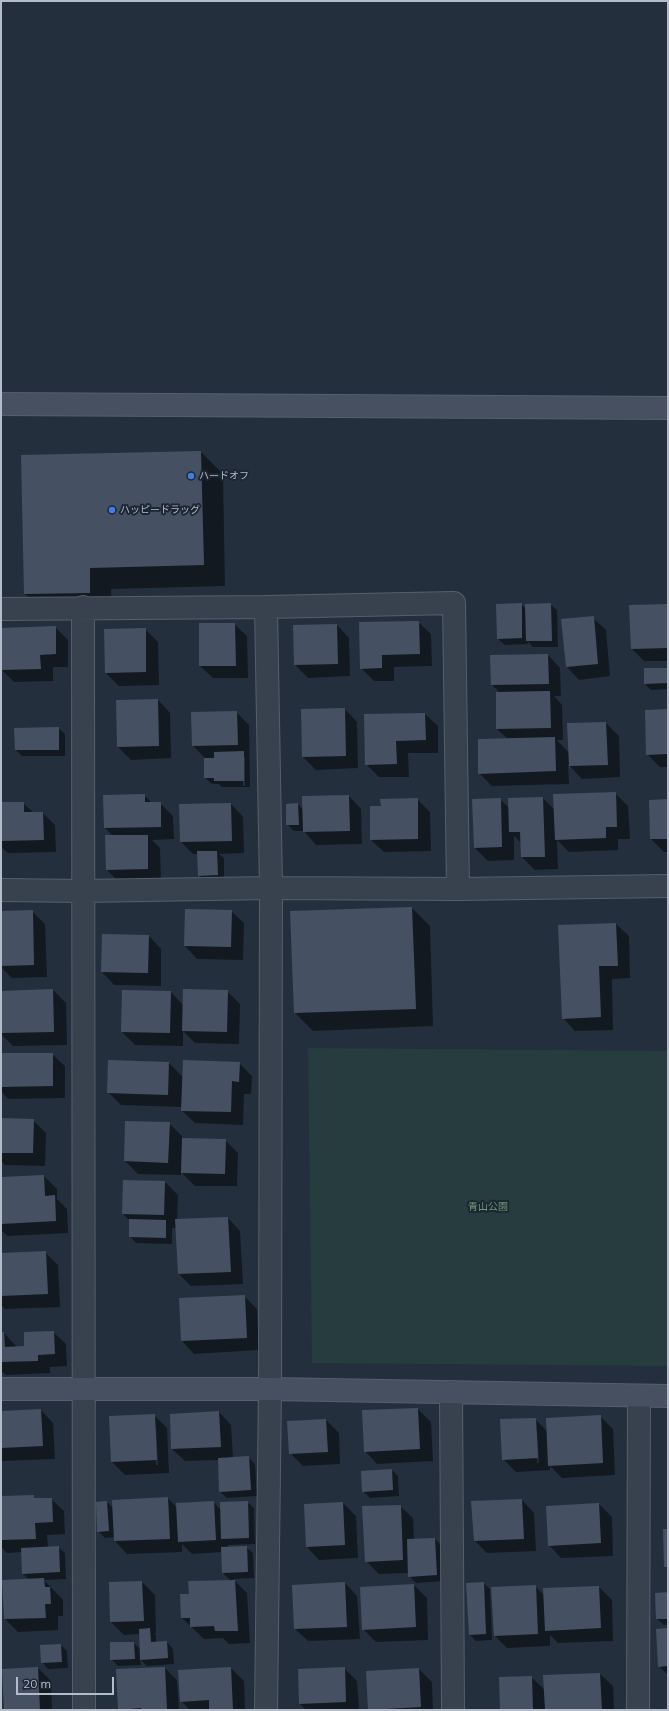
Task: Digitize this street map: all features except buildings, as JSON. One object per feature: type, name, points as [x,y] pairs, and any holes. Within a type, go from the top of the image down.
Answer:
[{"type":"street","points":[[1,404],[668,408]]},
{"type":"street","points":[[1,608],[266,607],[454,603],[458,889]]},
{"type":"street","points":[[83,607],[84,1710]]},
{"type":"street","points":[[266,607],[271,888],[270,1389],[266,1710]]},
{"type":"street","points":[[1,890],[83,892],[271,888],[458,889],[668,886]]},
{"type":"street","points":[[1,1389],[270,1389],[668,1396]]},
{"type":"street","points":[[451,1392],[453,1710]]},
{"type":"street","points":[[638,1710],[639,1396]]},
{"type":"green space","name":"青山公園","points":[[308,1048],[668,1051],[668,1366],[312,1363]]},
{"type":"place","name":"ハードオフ","points":[[191,476]]},
{"type":"place","name":"ハッピードラッグ","points":[[112,510]]}]
